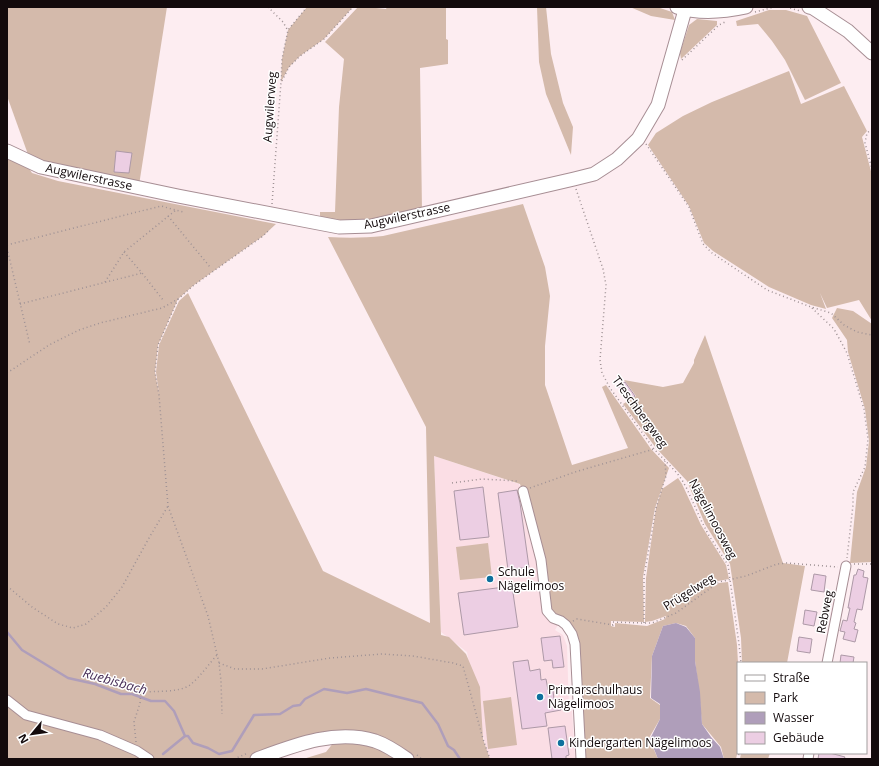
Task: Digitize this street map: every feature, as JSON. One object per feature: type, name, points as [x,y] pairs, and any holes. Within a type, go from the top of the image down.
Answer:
[{"type":"street","points":[[681,8],[697,12],[750,10]]},
{"type":"street","name":"Augwilerstrasse","points":[[7,151],[41,167],[178,196],[339,227],[371,226],[594,174],[617,159],[638,140],[658,105],[681,8]]},
{"type":"street","points":[[805,9],[813,8],[848,31],[872,53]]},
{"type":"street","points":[[523,490],[541,560],[547,612],[553,618],[566,625],[572,634],[575,644],[581,759]]},
{"type":"street","name":"Rebweg","points":[[827,662],[846,566]]},
{"type":"street","points":[[7,700],[26,715],[100,735],[137,751],[149,759]]},
{"type":"street","points":[[257,759],[302,743],[319,739],[339,737],[360,738],[376,742],[391,748],[407,759]]},
{"type":"path","points":[[268,7],[283,22],[288,30]]},
{"type":"path","name":"Augwilerweg","points":[[271,214],[282,59],[288,30],[306,7]]},
{"type":"path","points":[[281,82],[289,67],[300,56],[324,39],[353,7]]},
{"type":"path","points":[[750,10],[774,7],[805,9]]},
{"type":"path","points":[[680,61],[719,25],[727,21]]},
{"type":"path","points":[[872,129],[867,133],[865,143],[872,169]]},
{"type":"path","points":[[638,140],[646,144],[689,207],[703,244],[712,253],[767,290],[831,313],[844,325],[857,332],[872,334]]},
{"type":"path","name":"Treschbergweg","points":[[576,189],[603,269],[606,285],[600,360],[602,373],[610,388],[654,450],[665,461],[666,476],[656,508],[644,577],[644,623]]},
{"type":"path","points":[[7,245],[161,206],[183,212]]},
{"type":"path","points":[[105,282],[124,252],[176,210]]},
{"type":"path","points":[[168,216],[210,267]]},
{"type":"path","points":[[7,373],[49,344],[79,330],[100,323],[162,308],[178,299],[194,285],[263,236],[270,229]]},
{"type":"path","points":[[7,248],[30,345]]},
{"type":"path","points":[[124,252],[163,300]]},
{"type":"path","points":[[20,304],[142,273]]},
{"type":"path","points":[[178,299],[158,345],[156,372],[168,506],[208,616],[219,663],[222,714]]},
{"type":"path","points":[[811,307],[834,329],[847,353],[864,410],[868,439],[865,467],[853,492],[846,566]]},
{"type":"path","points":[[452,483],[482,479],[516,481],[523,490],[575,472],[654,450]]},
{"type":"path","name":"Nägelimoosweg","points":[[665,461],[682,480],[700,520],[728,565],[741,662]]},
{"type":"path","points":[[7,586],[32,607],[58,624],[72,628],[86,624],[106,607],[122,587],[168,506]]},
{"type":"path","name":"Prügelweg","points":[[566,625],[577,619],[613,625],[613,622],[652,623],[672,615],[684,608],[719,582],[746,576],[777,564],[788,563],[840,567],[851,564],[872,564]]},
{"type":"path","points":[[137,751],[134,722],[140,703],[141,692],[173,691],[189,686],[217,654]]},
{"type":"path","points":[[219,663],[235,669],[262,669],[330,658],[382,654],[413,656],[463,666],[490,759]]},
{"type":"shaded area","name":"Schule Nägelimoos","points":[[434,456],[519,484],[537,544],[546,614],[558,625],[555,630],[563,635],[567,646],[569,710],[572,711],[575,759],[489,759],[479,721],[467,652],[441,632]]},
{"type":"green space","points":[[7,7],[167,7],[139,185],[30,160],[7,96]]},
{"type":"green space","points":[[307,7],[353,7],[324,39],[300,56],[289,67],[281,82],[282,59],[288,30]]},
{"type":"green space","points":[[358,7],[386,9],[387,7],[446,7],[448,64],[420,68],[422,211],[362,222],[320,220],[320,212],[335,212],[339,107],[344,59],[325,42]]},
{"type":"green space","points":[[537,7],[546,7],[551,54],[563,103],[573,127],[571,155],[546,94],[539,62]]},
{"type":"green space","points":[[630,7],[657,7],[672,12],[675,20],[651,16]]},
{"type":"green space","points":[[769,10],[786,10],[807,16],[841,83],[805,100],[785,60],[758,24],[737,26],[736,21]]},
{"type":"green space","points":[[697,19],[717,21],[717,25],[681,59],[680,53],[689,25]]},
{"type":"green space","points":[[789,71],[801,104],[844,86],[867,131],[862,137],[872,175],[872,321],[859,300],[827,308],[820,293],[826,309],[811,305],[769,287],[713,251],[704,243],[689,206],[648,145],[656,133],[683,116],[712,102]]},
{"type":"green space","points":[[7,156],[28,167],[32,173],[58,181],[276,224],[263,236],[194,285],[178,299],[158,345],[155,372],[159,394],[156,372],[159,345],[179,301],[188,293],[323,571],[430,623],[426,427],[328,237],[356,238],[383,236],[523,204],[545,267],[550,296],[545,346],[545,385],[572,465],[628,448],[602,387],[606,385],[651,449],[669,468],[655,508],[643,577],[644,622],[611,621],[611,626],[615,627],[615,623],[647,626],[665,619],[666,616],[645,622],[646,578],[656,508],[662,489],[678,478],[701,525],[726,565],[729,579],[718,581],[714,587],[719,583],[728,582],[737,645],[736,759],[724,759],[721,747],[702,724],[695,661],[695,638],[686,626],[676,623],[663,626],[652,656],[650,698],[660,705],[660,719],[649,738],[658,759],[584,759],[578,645],[550,611],[543,561],[520,484],[434,456],[441,635],[449,637],[466,654],[480,687],[483,739],[490,759],[303,759],[326,752],[338,737],[257,759],[7,759]]},
{"type":"green space","points":[[837,308],[853,311],[872,324],[872,562],[850,563],[857,492],[866,467],[869,441],[865,409],[848,352],[847,340],[832,318]]},
{"type":"green space","points":[[705,335],[783,563],[805,566],[787,662],[742,662],[741,638],[730,564],[705,524],[687,481],[656,448],[623,404],[636,396],[624,380],[663,387],[683,383],[694,363]]},
{"type":"green space","points":[[488,543],[492,577],[460,580],[456,547]]},
{"type":"green space","points":[[511,697],[517,745],[488,749],[483,701]]},
{"type":"green space","points":[[741,754],[770,754],[768,759],[740,759]]},
{"type":"water","points":[[676,623],[686,627],[695,638],[695,661],[700,692],[702,724],[720,747],[724,759],[658,759],[650,739],[660,719],[660,704],[651,698],[652,656],[663,626]]},
{"type":"building","points":[[116,151],[132,153],[129,173],[114,172]]},
{"type":"building","points":[[625,382],[635,396],[628,401],[618,386]]},
{"type":"building","points":[[483,487],[489,537],[460,540],[454,491]]},
{"type":"building","points":[[517,490],[529,567],[508,570],[498,493]]},
{"type":"building","points":[[858,569],[864,571],[863,577],[868,578],[862,610],[857,609],[854,622],[856,623],[854,629],[858,630],[855,642],[843,639],[845,632],[840,631],[843,620],[847,621],[854,575],[856,575]]},
{"type":"building","points":[[814,574],[826,576],[824,592],[811,590]]},
{"type":"building","points":[[512,586],[518,627],[464,635],[458,593]]},
{"type":"building","points":[[805,610],[817,612],[814,626],[803,624]]},
{"type":"building","points":[[560,636],[564,667],[553,668],[552,660],[544,661],[541,638]]},
{"type":"building","points":[[799,637],[812,639],[810,653],[797,651]]},
{"type":"building","points":[[841,655],[854,657],[853,662],[840,662]]},
{"type":"building","name":"Primarschulhaus Nägelimoos","points":[[528,660],[530,671],[540,669],[541,680],[546,679],[548,690],[553,689],[554,700],[560,699],[561,710],[545,713],[547,726],[522,729],[513,662]]},
{"type":"building","points":[[565,726],[569,755],[566,756],[566,759],[552,759],[548,728]]},
{"type":"building","points":[[819,754],[834,754],[845,757],[844,759],[818,759]]},
{"type":"waterway","name":"Ruebisbach","points":[[7,632],[22,650],[68,678],[95,684],[121,694],[132,694],[151,701],[165,701],[174,711],[185,736],[188,736],[193,743],[208,748],[219,754],[232,751],[254,715],[280,714],[293,706],[300,705],[305,699],[324,689],[347,693],[366,689],[422,703],[438,724],[448,746],[454,750],[460,759]]},
{"type":"waterway","points":[[163,754],[185,736]]},
{"type":"place","name":"Schule Nägelimoos","points":[[490,579]]},
{"type":"place","name":"Primarschulhaus Nägelimoos","points":[[540,697]]},
{"type":"place","name":"Kindergarten Nägelimoos","points":[[561,743]]}]
